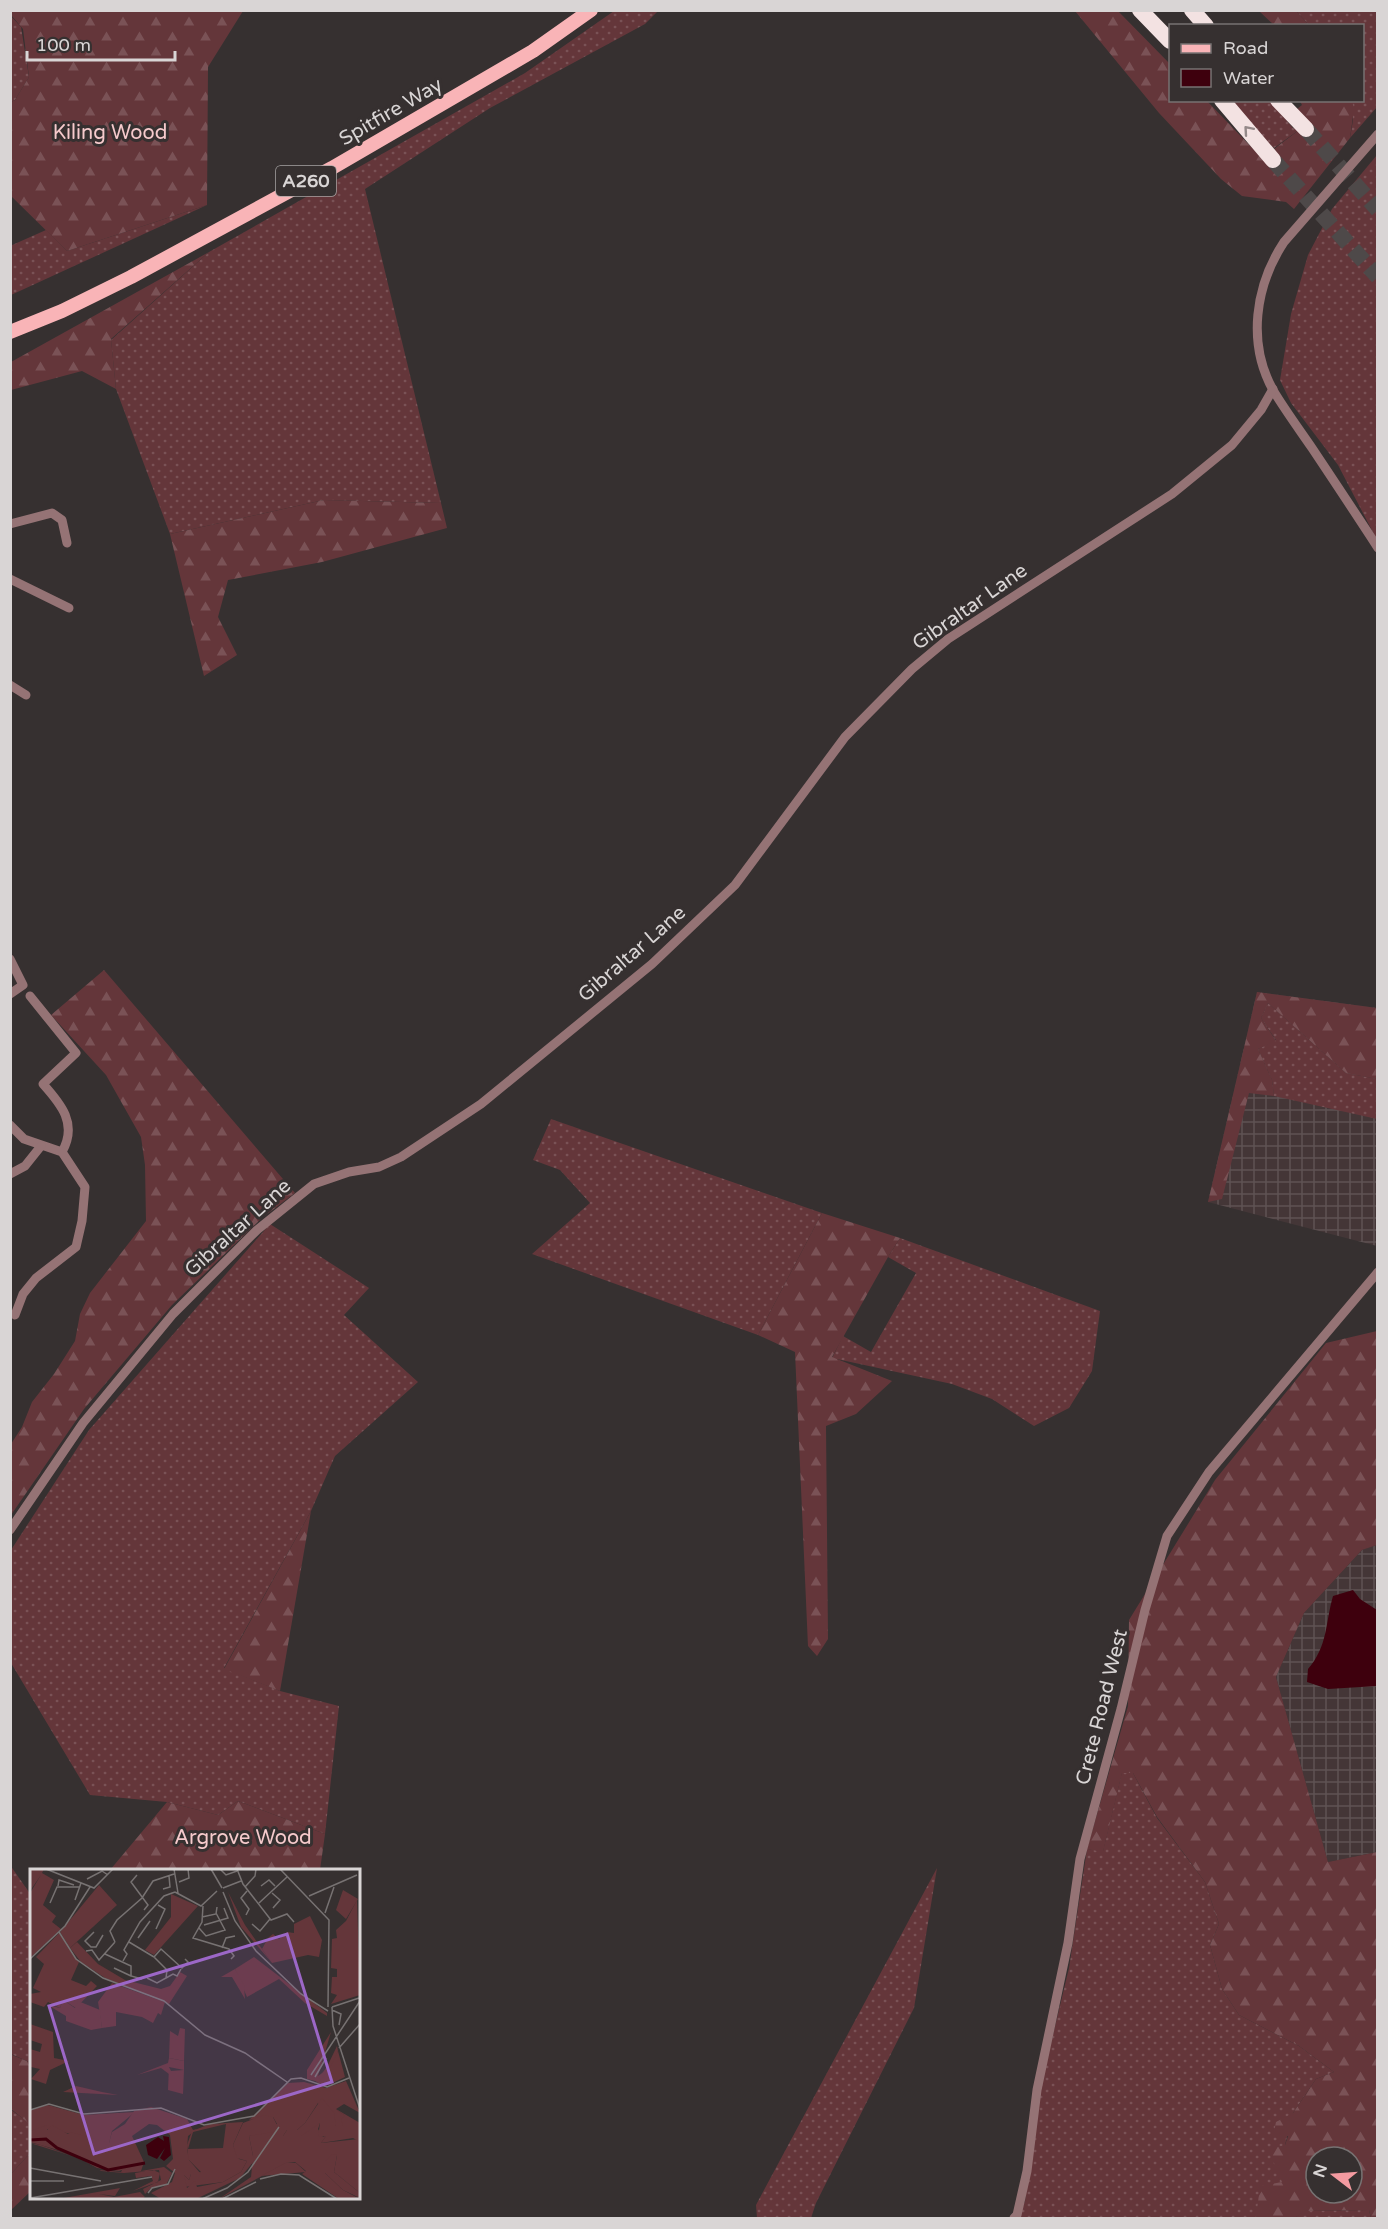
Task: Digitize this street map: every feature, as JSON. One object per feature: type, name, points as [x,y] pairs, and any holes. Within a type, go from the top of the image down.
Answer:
[{"type":"highway","points":[[1140,10],[1169,40]]},
{"type":"highway","points":[[1145,10],[1169,40]]},
{"type":"highway","points":[[1192,10],[1204,24]]},
{"type":"highway","points":[[1224,102],[1273,160]]},
{"type":"highway","points":[[1280,102],[1306,129]]},
{"type":"main road","name":"Spitfire Way","points":[[10,332],[62,311],[131,277],[341,162],[533,51],[591,10]]},
{"type":"street","points":[[1377,134],[1284,242],[1265,276],[1257,311],[1258,343],[1273,389],[1377,548]]},
{"type":"street","name":"Gibraltar Lane","points":[[10,1530],[98,1404],[173,1314],[257,1230],[314,1185],[349,1172],[379,1167],[411,1151],[481,1104],[652,964],[735,885],[845,737],[912,669],[948,639],[1172,494],[1232,445],[1261,410],[1273,389]]},
{"type":"street","points":[[10,524],[52,513],[62,520],[67,543]]},
{"type":"street","points":[[10,579],[69,608]]},
{"type":"street","points":[[10,685],[26,695]]},
{"type":"street","points":[[10,959],[24,985],[10,994]]},
{"type":"street","points":[[30,996],[80,1049],[43,1084],[65,1110],[68,1139],[62,1152]]},
{"type":"street","points":[[10,1125],[24,1139],[62,1152],[85,1187],[79,1242],[73,1251],[41,1273],[31,1283],[23,1294],[15,1315]]},
{"type":"street","points":[[10,1174],[25,1166],[41,1146]]},
{"type":"street","name":"Crete Road West","points":[[1014,2218],[1017,2215],[1027,2171],[1036,2090],[1068,1943],[1080,1859],[1145,1610],[1167,1536],[1209,1472],[1377,1272]]},
{"type":"shaded area","points":[[1257,992],[1377,1008],[1377,1246],[1208,1202]]},
{"type":"shaded area","points":[[1377,1545],[1377,1852],[1328,1862],[1276,1677],[1304,1613],[1362,1550]]},
{"type":"green space","name":"Kiling Wood","points":[[11,10],[243,11],[208,67],[207,205],[67,251],[11,196],[11,102],[15,100],[29,77],[23,29],[11,15]]},
{"type":"green space","points":[[614,11],[658,11],[645,24],[490,108],[365,189],[441,503],[324,500],[170,534],[116,389],[111,340],[209,252],[525,73]]},
{"type":"green space","points":[[1075,11],[1118,11],[1169,63],[1169,102],[1208,102],[1260,156],[1278,159],[1274,149],[1299,130],[1297,109],[1302,105],[1300,102],[1352,102],[1354,109],[1350,138],[1294,209],[1286,202],[1242,196],[1221,179],[1159,113]]},
{"type":"green space","points":[[1259,11],[1296,11],[1308,24],[1273,24]]},
{"type":"green space","points":[[1296,11],[1377,11],[1377,107],[1350,138],[1353,120],[1352,102],[1364,102],[1364,24],[1308,24]]},
{"type":"green space","points":[[10,15],[21,27],[29,77],[15,100],[11,102]]},
{"type":"green space","points":[[1234,102],[1271,102],[1293,128],[1299,130],[1274,148],[1263,139]]},
{"type":"green space","points":[[1377,155],[1377,540],[1338,465],[1291,403],[1280,380],[1291,314],[1308,255],[1332,209]]},
{"type":"green space","points":[[207,205],[11,295],[10,246],[46,230],[67,251]]},
{"type":"green space","points":[[209,252],[111,339],[116,389],[82,371],[11,390],[11,362]]},
{"type":"green space","points":[[324,500],[441,503],[447,528],[322,562],[228,580],[218,617],[237,655],[204,676],[170,534]]},
{"type":"green space","points":[[104,970],[295,1193],[262,1218],[172,1305],[84,1409],[11,1515],[11,1444],[22,1427],[32,1402],[54,1374],[75,1341],[80,1314],[90,1293],[146,1221],[145,1165],[141,1137],[106,1075],[51,1015]]},
{"type":"green space","points":[[1257,992],[1377,1008],[1377,1079],[1346,1073],[1268,1003],[1261,1018],[1276,1041],[1258,1049],[1272,1080],[1274,1096],[1249,1093],[1222,1199],[1208,1202]]},
{"type":"green space","points":[[1268,1003],[1346,1073],[1377,1079],[1377,1119],[1274,1096],[1272,1080],[1258,1049],[1276,1040],[1261,1018]]},
{"type":"green space","points":[[551,1119],[822,1213],[758,1335],[532,1254],[590,1203],[560,1170],[533,1160]]},
{"type":"green space","points":[[822,1213],[900,1238],[832,1357],[892,1381],[856,1414],[826,1426],[828,1639],[817,1656],[808,1646],[795,1352],[758,1335]]},
{"type":"green space","points":[[270,1224],[369,1288],[344,1315],[418,1382],[335,1456],[311,1511],[224,1668],[280,1691],[339,1706],[325,1834],[238,1801],[218,1815],[167,1802],[90,1795],[11,1663],[11,1550],[89,1430]]},
{"type":"green space","points":[[900,1238],[1100,1311],[1092,1371],[1069,1408],[1034,1426],[992,1399],[952,1384],[832,1358],[843,1336],[871,1352],[916,1273],[888,1257]]},
{"type":"green space","points":[[1377,1331],[1377,1545],[1362,1550],[1304,1613],[1276,1677],[1328,1862],[1377,1852],[1377,2218],[1371,2218],[1369,2210],[1304,2211],[1295,2218],[1256,2218],[1260,2186],[1282,2182],[1271,2156],[1274,2148],[1285,2145],[1288,2136],[1273,2137],[1276,2122],[1293,2113],[1316,2079],[1334,2072],[1299,2046],[1239,2015],[1222,1989],[1210,1945],[1219,1924],[1205,1882],[1157,1817],[1133,1773],[1122,1773],[1103,1852],[1087,1849],[1128,1706],[1129,1620],[1215,1480],[1326,1343]]},
{"type":"green space","points":[[311,1511],[280,1691],[224,1669]]},
{"type":"green space","points":[[1122,1772],[1133,1773],[1157,1818],[1205,1882],[1219,1924],[1210,1945],[1222,1989],[1239,2015],[1299,2046],[1334,2072],[1316,2079],[1293,2113],[1285,2145],[1283,2183],[1256,2218],[1019,2218],[1025,2201],[1040,2089],[1069,1968],[1087,1849],[1103,1851]]},
{"type":"green space","name":"Argrove Wood","points":[[238,1801],[325,1834],[320,1869],[111,1869],[167,1802],[218,1815]]},
{"type":"green space","points":[[10,1865],[30,1894],[30,2061],[11,2054]]},
{"type":"green space","points":[[937,1868],[914,2008],[816,2203],[811,2218],[757,2218],[756,2205]]},
{"type":"green space","points":[[10,2054],[30,2061],[30,2124],[11,2109]]},
{"type":"green space","points":[[10,2109],[30,2124],[30,2153],[11,2174]]},
{"type":"green space","points":[[30,2153],[30,2192],[11,2210],[11,2174]]},
{"type":"green space","points":[[1369,2210],[1371,2218],[1295,2218],[1303,2211]]},
{"type":"water","points":[[1353,1590],[1360,1599],[1377,1610],[1377,1686],[1328,1689],[1307,1682],[1308,1669],[1323,1643],[1333,1596]]},
{"type":"tunnel","points":[[1306,129],[1378,210]]},
{"type":"tunnel","points":[[1273,160],[1378,277]]}]
